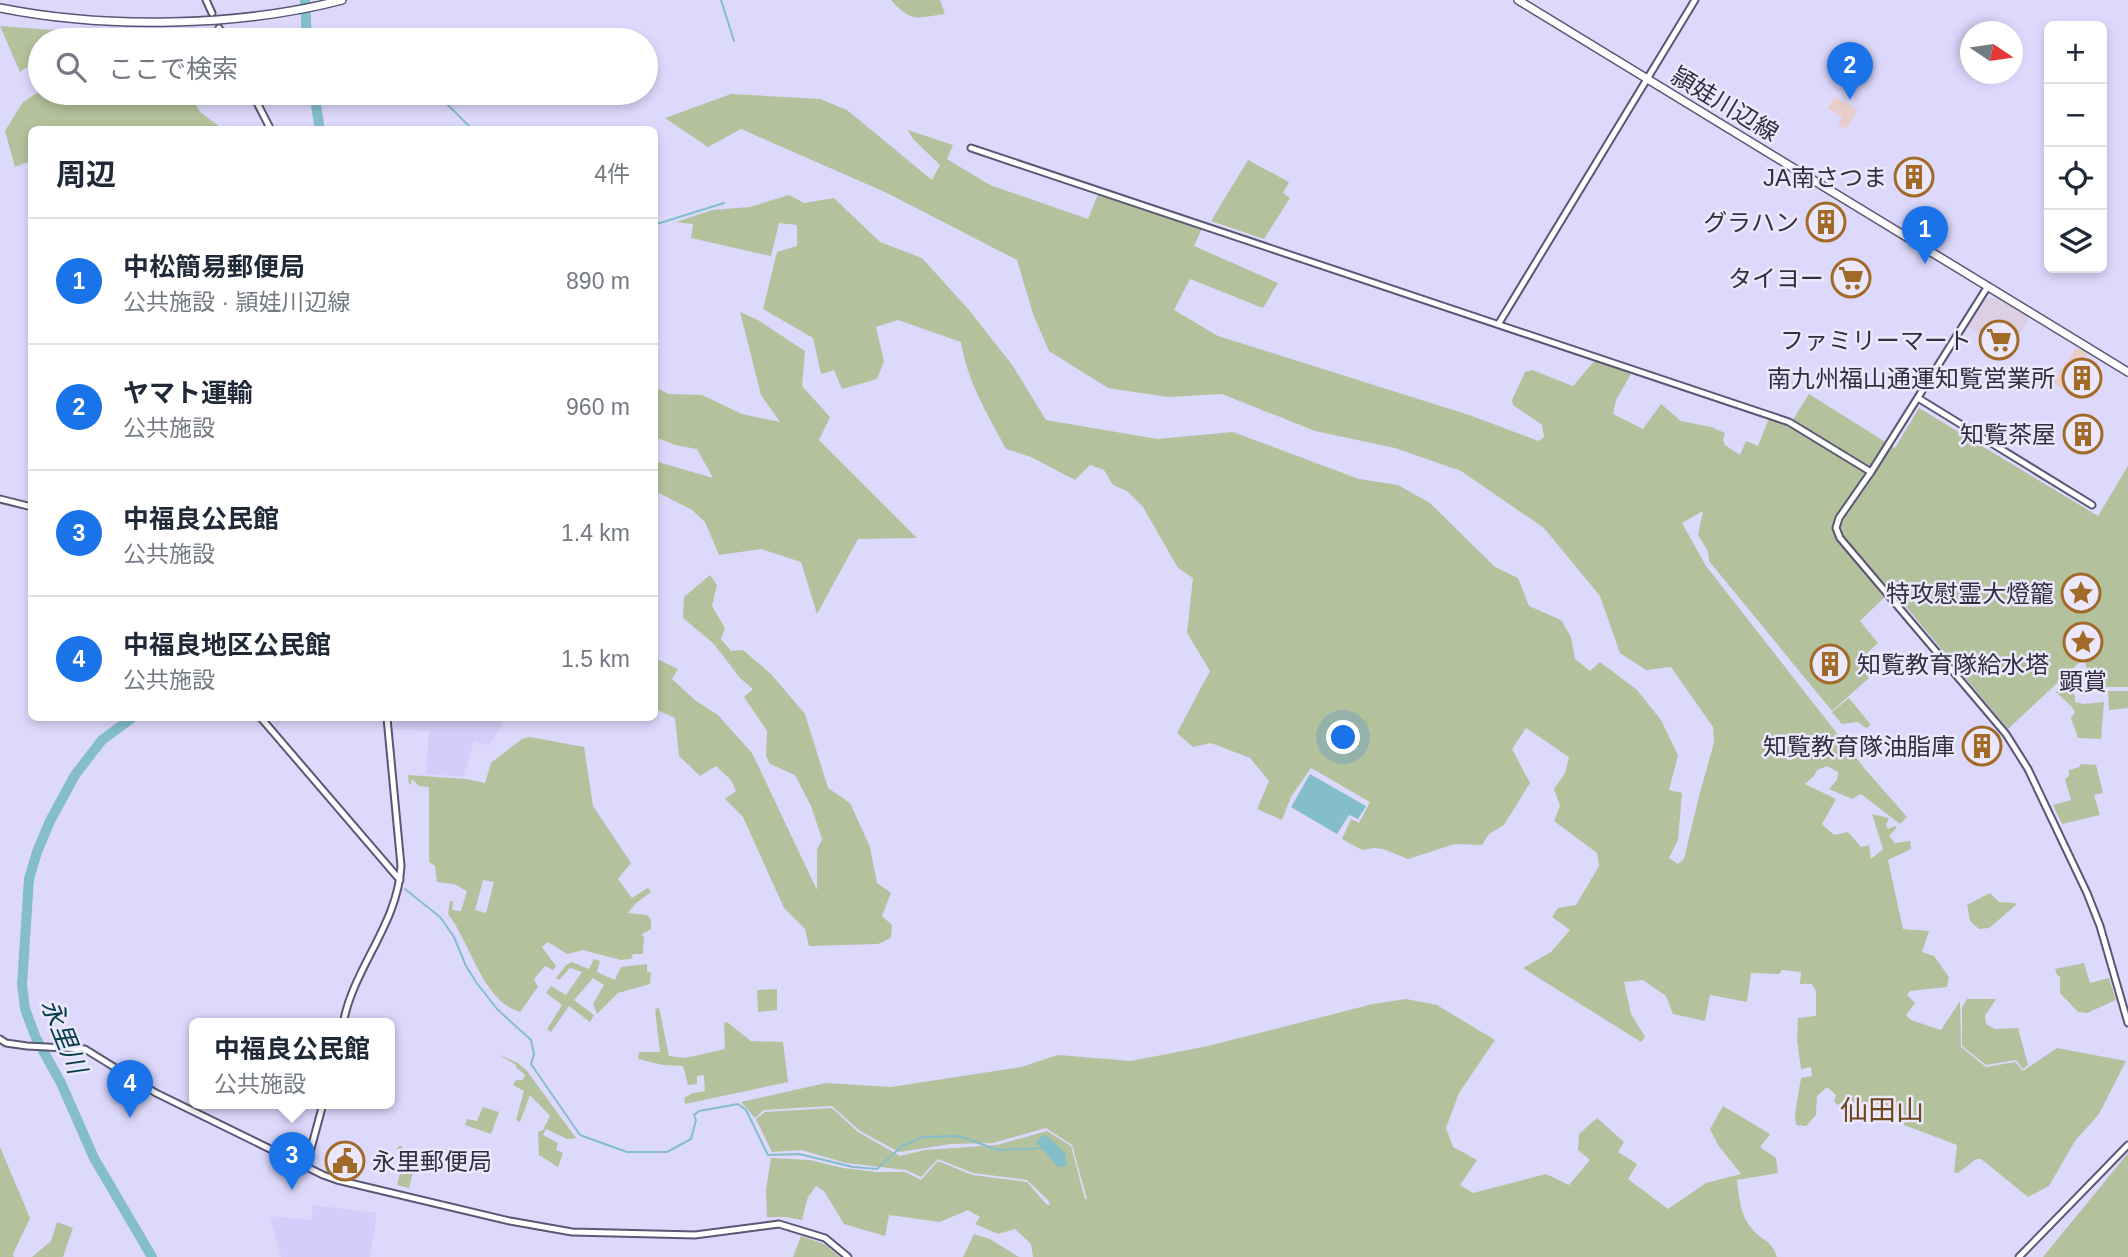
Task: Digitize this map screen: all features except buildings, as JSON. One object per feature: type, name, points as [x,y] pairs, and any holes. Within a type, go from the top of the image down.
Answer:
[{"type":"main road","name":"頴娃川辺線","points":[[1518,0],[2128,372]]},
{"type":"main road","points":[[0,8],[81,19],[152,22],[220,19],[338,1]]},
{"type":"street","points":[[206,0],[212,12]]},
{"type":"street","points":[[1499,323],[1695,0]]},
{"type":"street","points":[[258,105],[269,126]]},
{"type":"street","points":[[971,148],[1789,422],[1871,472]]},
{"type":"street","points":[[1988,286],[1839,518],[1837,533],[2006,734],[2025,764],[2100,926],[2128,1023]]},
{"type":"street","points":[[1918,398],[2092,505]]},
{"type":"street","points":[[0,499],[28,506]]},
{"type":"street","points":[[264,721],[400,880]]},
{"type":"street","points":[[344,1018],[348,998],[391,911],[400,880],[401,866],[387,721]]},
{"type":"street","points":[[0,1039],[29,1046],[85,1049],[156,1093],[306,1167],[323,1175],[383,1191],[510,1221],[572,1232],[678,1236],[779,1224],[825,1238],[848,1257]]},
{"type":"street","points":[[306,1167],[322,1109]]},
{"type":"street","points":[[2020,1257],[2128,1145]]},
{"type":"shaded area","points":[[891,0],[940,0],[945,14],[910,16]]},
{"type":"shaded area","points":[[0,26],[28,28],[28,66],[20,72]]},
{"type":"shaded area","points":[[731,94],[820,99],[847,110],[932,180],[940,165],[913,139],[908,130],[953,145],[947,159],[990,185],[1088,219],[1098,194],[1202,228],[1194,246],[1278,283],[1263,308],[1190,279],[1174,310],[1218,336],[1469,415],[1539,441],[1544,437],[1542,425],[1513,405],[1512,400],[1525,372],[1532,370],[1573,386],[1595,360],[1631,374],[1616,400],[1613,414],[1643,429],[1661,404],[1681,421],[1711,427],[1725,433],[1725,445],[1740,455],[1746,441],[1758,446],[1769,418],[1789,426],[1809,394],[1895,448],[1919,408],[2098,516],[2128,466],[2128,687],[2106,687],[2105,682],[2098,682],[2083,659],[2008,729],[1892,590],[1860,621],[1878,643],[1856,663],[1869,678],[1832,711],[1709,561],[1708,551],[1698,535],[1703,511],[1682,523],[1706,566],[1865,769],[1907,817],[1900,824],[1861,794],[1852,799],[1829,789],[1837,780],[1838,772],[1827,766],[1817,770],[1805,784],[1836,799],[1822,824],[1834,835],[1848,832],[1861,847],[1869,845],[1871,859],[1883,849],[1872,814],[1889,818],[1886,825],[1888,829],[1897,827],[1889,836],[1895,843],[1910,841],[1911,849],[1888,860],[1903,929],[1929,931],[1922,952],[1934,956],[1949,977],[1947,987],[1910,991],[1907,995],[1915,1003],[1906,1015],[1911,1020],[1941,1030],[1960,1001],[1961,1047],[1986,1067],[2015,1062],[2023,1071],[2057,1048],[2126,1061],[2099,1114],[2075,1141],[2049,1186],[2028,1197],[1981,1159],[1976,1159],[1958,1173],[1954,1172],[1957,1145],[1904,1125],[1905,1115],[1870,1101],[1861,1110],[1849,1097],[1838,1105],[1834,1101],[1836,1095],[1827,1087],[1817,1096],[1816,1115],[1806,1126],[1796,1125],[1795,1114],[1801,1078],[1812,1076],[1811,1067],[1801,1069],[1797,1040],[1798,1018],[1816,1016],[1816,991],[1812,984],[1800,984],[1801,972],[1782,970],[1779,974],[1751,973],[1747,1002],[1710,995],[1705,1021],[1673,1014],[1666,996],[1643,980],[1624,982],[1631,1014],[1645,1037],[1641,1042],[1523,968],[1551,952],[1570,930],[1552,917],[1558,908],[1576,905],[1599,866],[1597,853],[1554,821],[1560,806],[1554,789],[1565,773],[1569,757],[1526,728],[1512,749],[1530,783],[1504,825],[1489,834],[1482,845],[1455,844],[1408,859],[1383,849],[1362,850],[1342,839],[1351,819],[1359,823],[1370,802],[1311,768],[1291,797],[1282,820],[1257,809],[1269,781],[1250,758],[1211,743],[1193,747],[1177,733],[1210,671],[1187,633],[1193,578],[1178,568],[1143,507],[1127,491],[1113,485],[1104,470],[1090,465],[1075,480],[1031,457],[1006,449],[973,384],[961,342],[898,320],[876,327],[884,361],[877,379],[842,389],[834,370],[821,374],[813,338],[763,309],[777,252],[797,246],[797,225],[779,223],[771,256],[691,238],[693,224],[676,222],[712,210],[750,207],[789,195],[804,203],[834,198],[880,242],[922,258],[969,310],[1013,366],[1046,420],[1157,439],[1233,432],[1359,479],[1398,485],[1430,503],[1495,567],[1518,578],[1529,606],[1561,620],[1571,637],[1575,659],[1590,671],[1600,662],[1637,690],[1661,720],[1678,755],[1669,790],[1682,793],[1678,840],[1669,858],[1678,864],[1684,859],[1714,743],[1713,727],[1671,667],[1646,670],[1620,653],[1600,596],[1544,528],[1461,471],[1395,448],[1315,431],[1222,394],[1168,397],[1108,388],[1049,351],[1033,314],[1017,260],[887,193],[741,129],[708,147],[665,118]]},
{"type":"shaded area","points":[[1835,97],[1858,110],[1846,129],[1838,125],[1842,117],[1828,108]]},
{"type":"shaded area","points":[[28,99],[28,105],[196,105],[200,112],[219,126],[28,126],[28,162],[15,167],[5,131],[23,102]]},
{"type":"shaded area","points":[[1248,160],[1289,182],[1283,193],[1290,198],[1264,239],[1211,221]]},
{"type":"shaded area","points":[[1998,298],[2030,318],[2008,352],[1967,327],[1984,300]]},
{"type":"shaded area","points":[[740,312],[758,320],[805,351],[802,386],[830,417],[819,440],[917,538],[858,539],[817,614],[801,562],[761,549],[719,555],[705,522],[692,510],[658,493],[658,462],[713,478],[697,449],[658,438],[658,388],[669,394],[702,395],[742,414],[780,422],[761,395]]},
{"type":"shaded area","points":[[2080,348],[2088,353],[2064,390],[2053,382],[2075,349]]},
{"type":"shaded area","points":[[710,575],[717,585],[712,606],[725,628],[721,639],[731,651],[743,650],[772,675],[805,714],[828,788],[850,803],[870,847],[877,883],[891,893],[882,916],[892,925],[891,938],[878,944],[809,946],[805,929],[784,908],[743,817],[725,799],[736,791],[731,780],[716,766],[700,776],[679,756],[675,718],[658,710],[658,659],[678,669],[672,679],[696,701],[718,715],[752,753],[817,890],[817,850],[822,839],[811,806],[795,775],[770,764],[766,756],[767,731],[744,697],[753,689],[740,678],[714,644],[683,618],[684,597]]},
{"type":"shaded area","points":[[2067,682],[2075,696],[2075,702],[2104,702],[2101,739],[2078,738],[2071,718],[2075,712],[2056,692]]},
{"type":"shaded area","points":[[2108,691],[2128,691],[2128,708],[2109,710]]},
{"type":"shaded area","points":[[1849,698],[1871,725],[1866,728],[1858,722],[1842,724],[1832,712]]},
{"type":"shaded area","points":[[392,721],[501,721],[502,725],[489,746],[474,741],[464,777],[426,774],[429,731],[393,729]]},
{"type":"shaded area","points":[[530,737],[584,747],[593,806],[631,863],[618,879],[632,898],[648,888],[651,892],[628,913],[647,915],[651,920],[651,929],[641,935],[644,937],[643,954],[633,954],[631,959],[621,960],[583,950],[567,954],[548,942],[542,947],[556,966],[553,970],[545,966],[534,979],[538,987],[520,1012],[507,1006],[487,984],[448,914],[450,901],[453,901],[452,910],[461,911],[467,891],[454,884],[437,882],[435,866],[429,862],[429,787],[419,786],[412,779],[409,785],[408,775],[485,783],[491,763],[522,739]],"holes":[[[483,880],[494,882],[486,913],[475,910]]]},
{"type":"shaded area","points":[[2081,764],[2096,765],[2103,793],[2094,795],[2100,815],[2062,824],[2053,805],[2071,800],[2065,779],[2069,776],[2069,770]]},
{"type":"shaded area","points":[[1310,774],[1366,806],[1358,819],[1349,815],[1337,834],[1291,807]]},
{"type":"shaded area","points":[[1990,893],[1999,902],[2016,905],[1989,928],[1979,929],[1970,921],[1967,905]]},
{"type":"shaded area","points":[[594,959],[600,961],[597,972],[615,980],[621,967],[647,964],[647,971],[651,973],[650,984],[618,993],[597,1014],[593,1004],[604,985],[593,978],[574,1000],[594,1015],[590,1022],[569,1006],[551,1032],[547,1029],[562,1005],[546,993],[551,986],[566,995],[582,972],[570,968],[559,980],[556,978],[566,965],[572,962],[589,969]]},
{"type":"shaded area","points":[[2084,963],[2090,983],[2109,978],[2116,1000],[2087,1013],[2078,1012],[2060,993],[2060,977],[2055,969]]},
{"type":"shaded area","points":[[777,989],[777,1010],[758,1012],[757,990]]},
{"type":"shaded area","points":[[1406,999],[1437,1005],[1495,1040],[1459,1093],[1446,1128],[1453,1147],[1477,1160],[1460,1185],[1473,1193],[1546,1174],[1569,1185],[1590,1160],[1578,1150],[1579,1134],[1597,1118],[1624,1142],[1618,1152],[1637,1164],[1628,1179],[1668,1209],[1706,1183],[1741,1174],[1718,1145],[1710,1129],[1723,1106],[1770,1134],[1760,1147],[1776,1158],[1778,1173],[1737,1180],[1745,1218],[1752,1229],[1769,1243],[1777,1257],[1033,1257],[1031,1244],[1015,1229],[998,1234],[975,1224],[980,1217],[968,1210],[940,1222],[889,1215],[885,1236],[844,1224],[824,1191],[816,1186],[808,1197],[802,1220],[767,1217],[766,1189],[771,1158],[810,1160],[877,1172],[905,1172],[921,1180],[938,1161],[972,1175],[1027,1182],[1047,1205],[1050,1205],[1027,1180],[973,1173],[938,1159],[921,1177],[906,1170],[846,1163],[801,1150],[772,1152],[756,1119],[765,1112],[832,1108],[858,1132],[900,1156],[925,1150],[997,1145],[1047,1131],[1071,1146],[1087,1199],[1072,1145],[1046,1128],[993,1143],[951,1144],[899,1152],[860,1131],[832,1106],[764,1110],[755,1118],[741,1102],[826,1083],[891,1087],[1021,1067],[1058,1055],[1131,1061],[1208,1046],[1373,1004]]},
{"type":"shaded area","points":[[1967,999],[1996,999],[1985,1016],[1986,1024],[1995,1029],[2018,1028],[2028,1065],[2023,1069],[2016,1060],[1986,1065],[1962,1046],[1962,1007]]},
{"type":"shaded area","points":[[659,1008],[669,1056],[685,1058],[725,1049],[724,1023],[727,1022],[751,1041],[783,1042],[788,1082],[685,1104],[684,1098],[705,1091],[704,1075],[697,1076],[697,1084],[688,1085],[683,1066],[638,1059],[639,1052],[660,1052],[655,1009]]},
{"type":"shaded area","points":[[498,1054],[518,1063],[527,1071],[576,1138],[567,1139],[546,1129],[543,1135],[558,1143],[556,1150],[563,1153],[558,1167],[539,1155],[538,1132],[543,1130],[550,1116],[530,1095],[520,1122],[516,1120],[524,1091],[513,1085],[516,1080],[523,1080],[525,1075],[516,1065]]},
{"type":"shaded area","points":[[483,1107],[499,1112],[491,1134],[465,1125],[467,1119],[477,1121]]},
{"type":"shaded area","points":[[1045,1134],[1065,1153],[1067,1166],[1058,1167],[1036,1142]]},
{"type":"shaded area","points":[[400,1145],[408,1154],[417,1157],[409,1188],[397,1185],[404,1159],[397,1149]]},
{"type":"shaded area","points":[[0,1147],[30,1218],[14,1257],[0,1257]]},
{"type":"shaded area","points":[[2128,1153],[2128,1257],[2043,1257]]},
{"type":"shaded area","points":[[313,1205],[377,1213],[370,1257],[281,1257],[270,1216],[311,1220]]},
{"type":"shaded area","points":[[57,1222],[73,1228],[63,1257],[32,1257],[51,1241]]},
{"type":"shaded area","points":[[974,1234],[990,1239],[1019,1257],[963,1257]]},
{"type":"shaded area","points":[[801,1236],[824,1244],[840,1257],[793,1257]]},
{"type":"waterway","name":"永里川","points":[[305,0],[306,28]]},
{"type":"waterway","points":[[721,0],[734,41]]},
{"type":"waterway","name":"永里川","points":[[316,105],[319,126]]},
{"type":"waterway","points":[[448,105],[469,126]]},
{"type":"waterway","points":[[658,223],[724,203]]},
{"type":"waterway","name":"永里川","points":[[128,721],[102,740],[75,775],[37,852],[29,879],[22,984],[25,1009],[36,1038],[61,1083],[94,1158],[152,1257]]},
{"type":"waterway","points":[[405,889],[440,917],[454,937],[476,982],[497,1009],[531,1040],[534,1054],[531,1064],[580,1135],[627,1152],[667,1152],[691,1139],[696,1120],[694,1115],[699,1111],[738,1104],[746,1110],[768,1155],[799,1154],[853,1167],[877,1169],[902,1146],[923,1137],[959,1136],[998,1150],[1043,1148]]},
{"type":"place","name":"ヤマト運輸","points":[[1850,100]]},
{"type":"place","name":"JA南さつま","points":[[1914,177]]},
{"type":"place","name":"グラハン","points":[[1826,222]]},
{"type":"place","name":"中松簡易郵便局","points":[[1925,264]]},
{"type":"place","name":"タイヨー","points":[[1851,278]]},
{"type":"place","name":"ファミリーマート","points":[[1999,340]]},
{"type":"place","name":"南九州福山通運知覧営業所","points":[[2082,378]]},
{"type":"place","name":"知覧茶屋","points":[[2083,434]]},
{"type":"place","name":"特攻慰霊大燈籠","points":[[2081,593]]},
{"type":"place","name":"顕賞","points":[[2083,642]]},
{"type":"place","name":"知覧教育隊給水塔","points":[[1830,664]]},
{"type":"place","name":"知覧教育隊油脂庫","points":[[1982,746]]},
{"type":"place","name":"中福良地区公民館","points":[[130,1118]]},
{"type":"place","name":"永里郵便局","points":[[345,1161]]},
{"type":"place","name":"中福良公民館","points":[[292,1190]]},
{"type":"district","name":"仙田山","points":[[1882,1110]]}]
